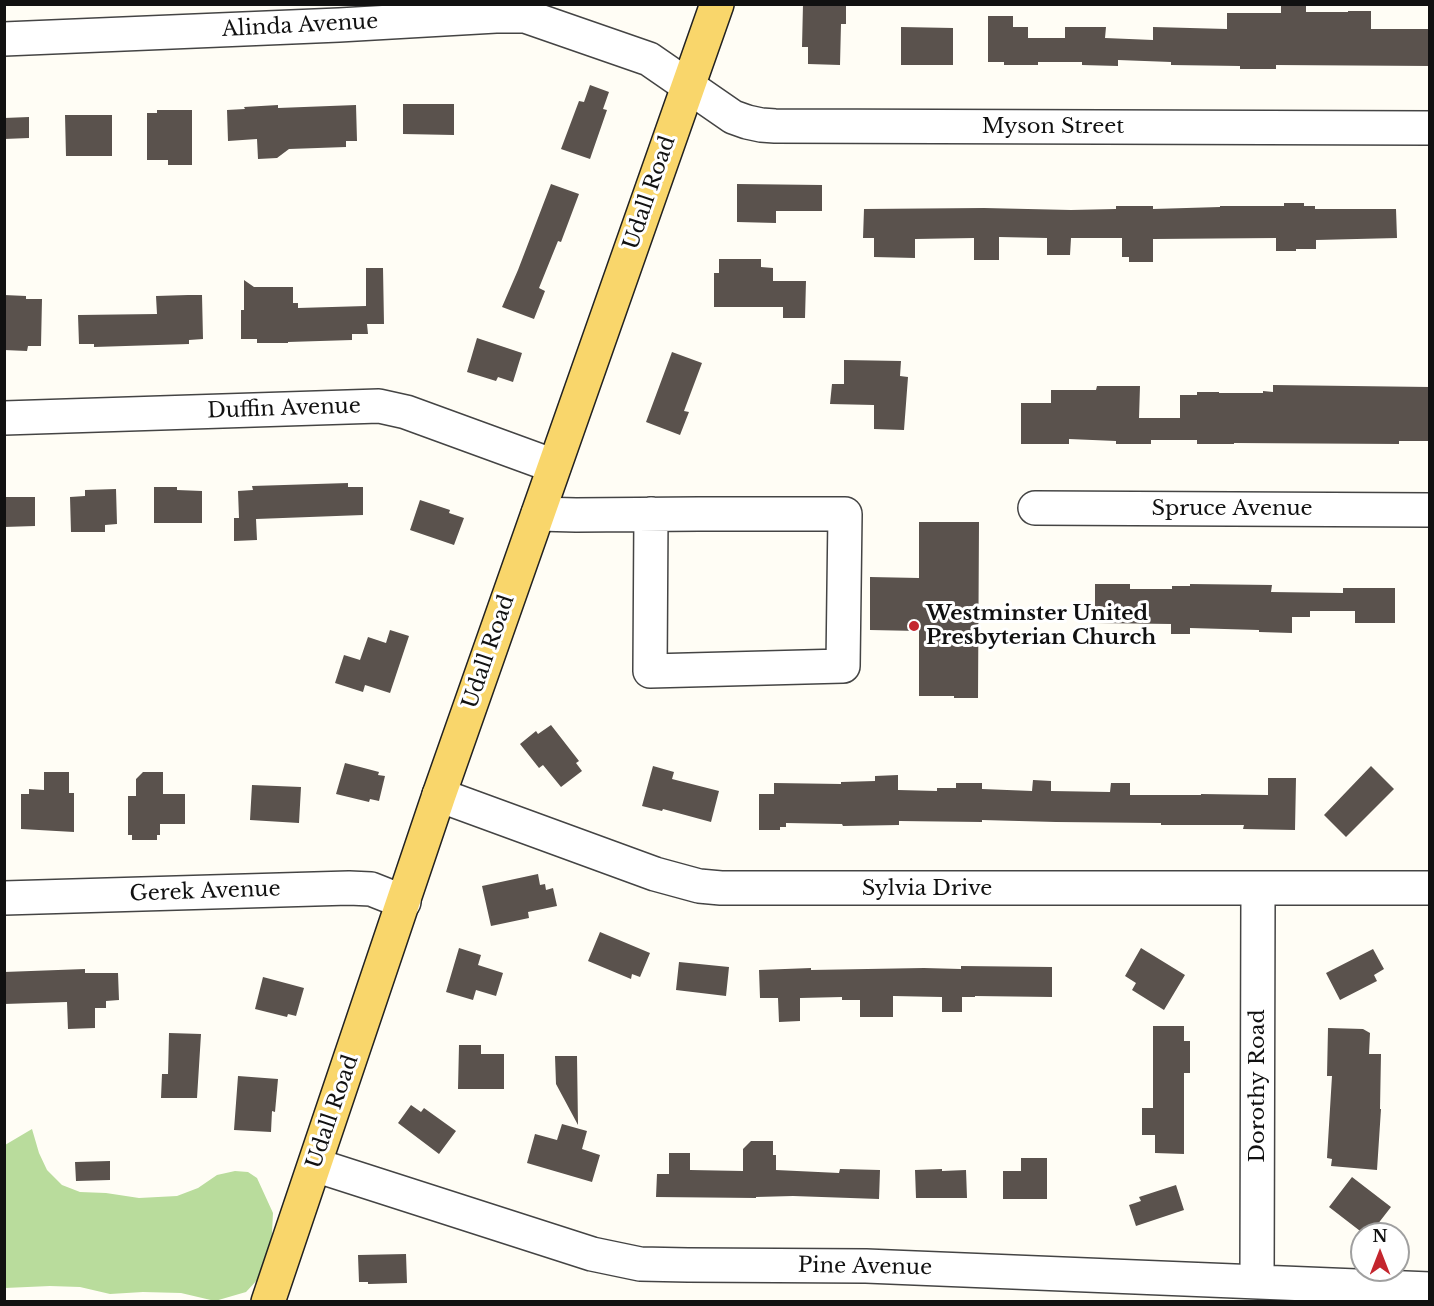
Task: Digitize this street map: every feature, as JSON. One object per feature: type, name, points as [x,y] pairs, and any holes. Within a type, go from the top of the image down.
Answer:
[{"type":"main road","name":"Udall Road","points":[[268,1302],[439,795],[717,4]]},
{"type":"street","name":"Alinda Avenue","points":[[4,39],[339,15],[525,16],[649,59],[688,86]]},
{"type":"street","name":"Myson Street","points":[[688,86],[733,117],[747,122],[775,126],[1430,128]]},
{"type":"street","name":"Duffin Avenue","points":[[4,418],[379,406],[406,412],[554,466]]},
{"type":"street","name":"Spruce Avenue","points":[[1035,508],[1430,510]]},
{"type":"street","points":[[538,514],[576,515],[651,514],[845,514],[843,666],[650,671],[651,514]]},
{"type":"street","name":"Sylvia Drive","points":[[439,795],[655,874],[699,886],[746,889],[1430,888]]},
{"type":"street","name":"Gerek Avenue","points":[[4,898],[349,888],[371,889],[404,902]]},
{"type":"street","name":"Dorothy Road","points":[[1257,1282],[1258,889]]},
{"type":"street","name":"Pine Avenue","points":[[315,1165],[592,1254],[640,1264],[866,1266],[1430,1289]]},
{"type":"green space","points":[[32,1129],[47,1170],[62,1185],[80,1192],[139,1198],[177,1196],[198,1188],[217,1175],[235,1171],[248,1172],[257,1178],[273,1213],[271,1252],[259,1278],[246,1292],[215,1301],[181,1293],[110,1294],[80,1287],[50,1286],[5,1288],[5,1145]]},
{"type":"building","points":[[803,4],[846,4],[846,24],[841,24],[840,65],[808,64],[808,47],[802,47]]},
{"type":"building","points":[[1281,4],[1306,4],[1306,12],[1371,11],[1371,29],[1430,29],[1430,66],[1276,65],[1276,69],[1240,69],[1240,66],[1171,65],[1171,62],[1118,60],[1118,66],[1082,65],[1082,62],[1004,65],[1004,62],[988,62],[988,16],[1013,16],[1013,27],[1028,27],[1028,38],[1065,38],[1065,27],[1106,27],[1105,38],[1153,40],[1153,27],[1227,29],[1227,13],[1281,13]]},
{"type":"building","points":[[901,27],[953,28],[953,65],[901,65]]},
{"type":"building","points":[[590,85],[609,92],[603,109],[607,110],[590,159],[561,149],[579,101],[584,102]]},
{"type":"building","points":[[403,104],[454,104],[454,135],[403,134]]},
{"type":"building","points":[[278,105],[278,108],[356,105],[357,141],[346,141],[346,147],[289,149],[277,158],[258,159],[257,139],[228,141],[227,110]]},
{"type":"building","points":[[157,110],[192,110],[192,165],[168,165],[168,160],[147,160],[147,113],[157,113]]},
{"type":"building","points":[[65,115],[112,115],[112,156],[66,156]]},
{"type":"building","points":[[29,117],[29,138],[4,139],[4,118]]},
{"type":"building","points":[[551,184],[579,194],[561,242],[558,241],[539,288],[545,291],[534,319],[502,307]]},
{"type":"building","points":[[737,184],[822,185],[822,211],[776,211],[776,223],[737,222]]},
{"type":"building","points":[[1284,203],[1304,203],[1304,206],[1315,206],[1315,209],[1396,209],[1397,238],[1316,240],[1316,249],[1296,249],[1296,251],[1276,251],[1276,238],[1153,239],[1153,262],[1129,262],[1129,257],[1122,257],[1122,238],[1071,238],[1070,255],[1047,255],[1047,238],[999,237],[999,260],[974,260],[974,238],[915,239],[915,258],[874,257],[874,238],[863,238],[864,209],[1071,210],[1116,209],[1116,206],[1153,206],[1153,209],[1284,206]]},
{"type":"building","points":[[719,259],[761,259],[761,267],[773,268],[773,281],[806,281],[805,318],[783,318],[783,307],[714,307],[714,273],[719,273]]},
{"type":"building","points":[[366,268],[383,268],[384,324],[367,324],[368,334],[352,334],[352,340],[288,343],[257,343],[257,339],[241,339],[244,280],[254,287],[293,287],[293,303],[298,303],[298,308],[366,306]]},
{"type":"building","points":[[4,295],[42,299],[41,346],[28,346],[27,351],[4,350]]},
{"type":"building","points":[[202,295],[203,339],[189,340],[189,344],[94,347],[94,344],[79,344],[78,315],[157,314],[156,296]]},
{"type":"building","points":[[477,338],[522,353],[513,382],[498,377],[496,381],[467,372]]},
{"type":"building","points":[[672,352],[702,363],[684,411],[689,412],[680,435],[646,422]]},
{"type":"building","points":[[844,360],[901,361],[900,376],[908,377],[904,430],[874,429],[874,405],[830,404],[832,384],[844,384]]},
{"type":"building","points":[[1273,385],[1430,387],[1430,441],[1399,441],[1399,444],[1197,444],[1197,440],[1151,440],[1151,444],[1116,444],[1116,441],[1069,439],[1069,444],[1021,444],[1021,403],[1051,403],[1051,390],[1096,390],[1097,386],[1140,386],[1139,418],[1180,418],[1180,395],[1197,395],[1197,392],[1273,392]]},
{"type":"building","points":[[348,483],[348,487],[363,487],[363,515],[256,519],[257,540],[234,541],[234,518],[239,518],[238,491],[253,490],[252,486]]},
{"type":"building","points":[[154,487],[177,487],[177,490],[202,491],[202,523],[154,523]]},
{"type":"building","points":[[116,489],[117,524],[105,525],[105,532],[71,532],[70,497],[85,496],[85,490]]},
{"type":"building","points":[[4,497],[35,497],[35,526],[4,527]]},
{"type":"building","points":[[420,500],[450,510],[449,513],[464,518],[454,545],[410,530]]},
{"type":"building","points":[[919,522],[979,522],[978,698],[919,696],[919,631],[870,630],[870,577],[919,578]]},
{"type":"building","points":[[1095,584],[1130,584],[1130,589],[1172,589],[1172,586],[1190,586],[1190,584],[1272,585],[1271,592],[1343,593],[1343,588],[1395,588],[1395,623],[1355,623],[1355,611],[1310,611],[1310,617],[1292,617],[1292,633],[1190,628],[1190,634],[1171,634],[1171,624],[1095,623]]},
{"type":"building","points":[[390,630],[409,636],[390,693],[365,685],[363,692],[335,683],[344,655],[360,660],[368,637],[386,643]]},
{"type":"building","points":[[551,725],[579,761],[576,763],[582,771],[561,787],[543,765],[539,768],[520,744],[536,731],[538,734]]},
{"type":"building","points":[[345,763],[379,772],[378,775],[385,776],[379,801],[370,799],[369,802],[336,794]]},
{"type":"building","points":[[653,766],[674,772],[672,779],[719,791],[711,822],[663,809],[662,811],[642,806]]},
{"type":"building","points":[[1371,766],[1394,789],[1346,837],[1324,815]]},
{"type":"building","points":[[44,772],[69,772],[69,793],[74,793],[74,832],[21,829],[21,794],[29,794],[29,789],[44,790]]},
{"type":"building","points":[[143,772],[163,772],[163,794],[185,794],[185,824],[160,824],[160,835],[157,835],[157,840],[132,840],[132,835],[128,835],[128,796],[136,796],[136,779]]},
{"type":"building","points":[[898,775],[898,790],[937,791],[937,788],[956,788],[956,783],[982,783],[982,789],[1032,791],[1033,780],[1051,781],[1051,791],[1110,792],[1111,783],[1130,783],[1130,795],[1268,795],[1268,778],[1296,778],[1295,830],[1243,829],[1244,825],[982,820],[982,822],[899,821],[899,825],[843,826],[842,824],[786,823],[786,827],[780,827],[780,830],[759,830],[759,794],[774,794],[774,783],[841,784],[841,782],[875,781],[875,776]]},
{"type":"building","points":[[252,785],[301,787],[299,823],[250,820]]},
{"type":"building","points":[[538,874],[540,885],[545,884],[546,890],[553,888],[557,906],[528,912],[529,918],[491,926],[482,886]]},
{"type":"building","points":[[600,932],[650,953],[640,977],[632,974],[631,979],[588,961]]},
{"type":"building","points":[[459,948],[481,955],[478,965],[503,973],[496,996],[476,990],[473,1000],[446,992]]},
{"type":"building","points":[[1141,948],[1185,975],[1164,1010],[1132,990],[1136,983],[1125,976]]},
{"type":"building","points":[[1373,949],[1384,969],[1374,975],[1377,981],[1340,1000],[1326,973]]},
{"type":"building","points":[[679,962],[729,967],[726,996],[676,990]]},
{"type":"building","points":[[961,966],[1052,967],[1052,997],[962,997],[962,1012],[942,1012],[942,997],[893,996],[893,1017],[860,1017],[860,1000],[842,1000],[842,997],[800,998],[800,1021],[779,1022],[778,998],[760,998],[759,970],[961,969]]},
{"type":"building","points":[[85,969],[85,973],[118,973],[119,1000],[106,1001],[106,1008],[95,1008],[95,1028],[68,1029],[67,1002],[4,1004],[4,972]]},
{"type":"building","points":[[263,977],[304,988],[296,1016],[288,1014],[287,1017],[255,1009]]},
{"type":"building","points":[[1153,1026],[1184,1026],[1184,1041],[1190,1041],[1190,1073],[1184,1073],[1184,1154],[1155,1153],[1155,1135],[1142,1135],[1142,1108],[1153,1108]]},
{"type":"building","points":[[1328,1028],[1363,1029],[1370,1033],[1369,1054],[1381,1054],[1381,1109],[1377,1170],[1331,1166],[1332,1159],[1327,1158],[1332,1076],[1327,1076]]},
{"type":"building","points":[[169,1033],[201,1034],[197,1098],[161,1098],[162,1074],[168,1074]]},
{"type":"building","points":[[459,1045],[481,1045],[481,1054],[504,1054],[504,1089],[458,1089]]},
{"type":"building","points":[[555,1056],[577,1056],[578,1125],[556,1084]]},
{"type":"building","points":[[238,1076],[278,1079],[271,1132],[234,1130]]},
{"type":"building","points":[[411,1105],[421,1112],[424,1108],[456,1131],[439,1154],[398,1123]]},
{"type":"building","points":[[562,1124],[587,1131],[582,1149],[600,1155],[592,1182],[527,1163],[535,1134],[557,1140]]},
{"type":"building","points":[[751,1141],[773,1141],[776,1170],[839,1173],[840,1169],[880,1170],[879,1199],[793,1196],[656,1197],[657,1174],[669,1174],[669,1153],[690,1153],[690,1170],[743,1171],[743,1149]]},
{"type":"building","points":[[1021,1158],[1047,1158],[1047,1199],[1003,1199],[1003,1171],[1021,1171]]},
{"type":"building","points":[[110,1161],[110,1180],[76,1181],[75,1162]]},
{"type":"building","points":[[942,1169],[942,1171],[966,1170],[967,1198],[916,1198],[915,1170]]},
{"type":"building","points":[[1352,1177],[1391,1207],[1379,1222],[1350,1223],[1329,1207]]},
{"type":"building","points":[[1176,1185],[1184,1210],[1136,1226],[1129,1205],[1141,1201],[1139,1197]]},
{"type":"building","points":[[406,1254],[407,1283],[368,1284],[368,1282],[359,1282],[358,1255]]},
{"type":"place","name":"Westminster United Presbyterian Church","points":[[914,626]]}]
